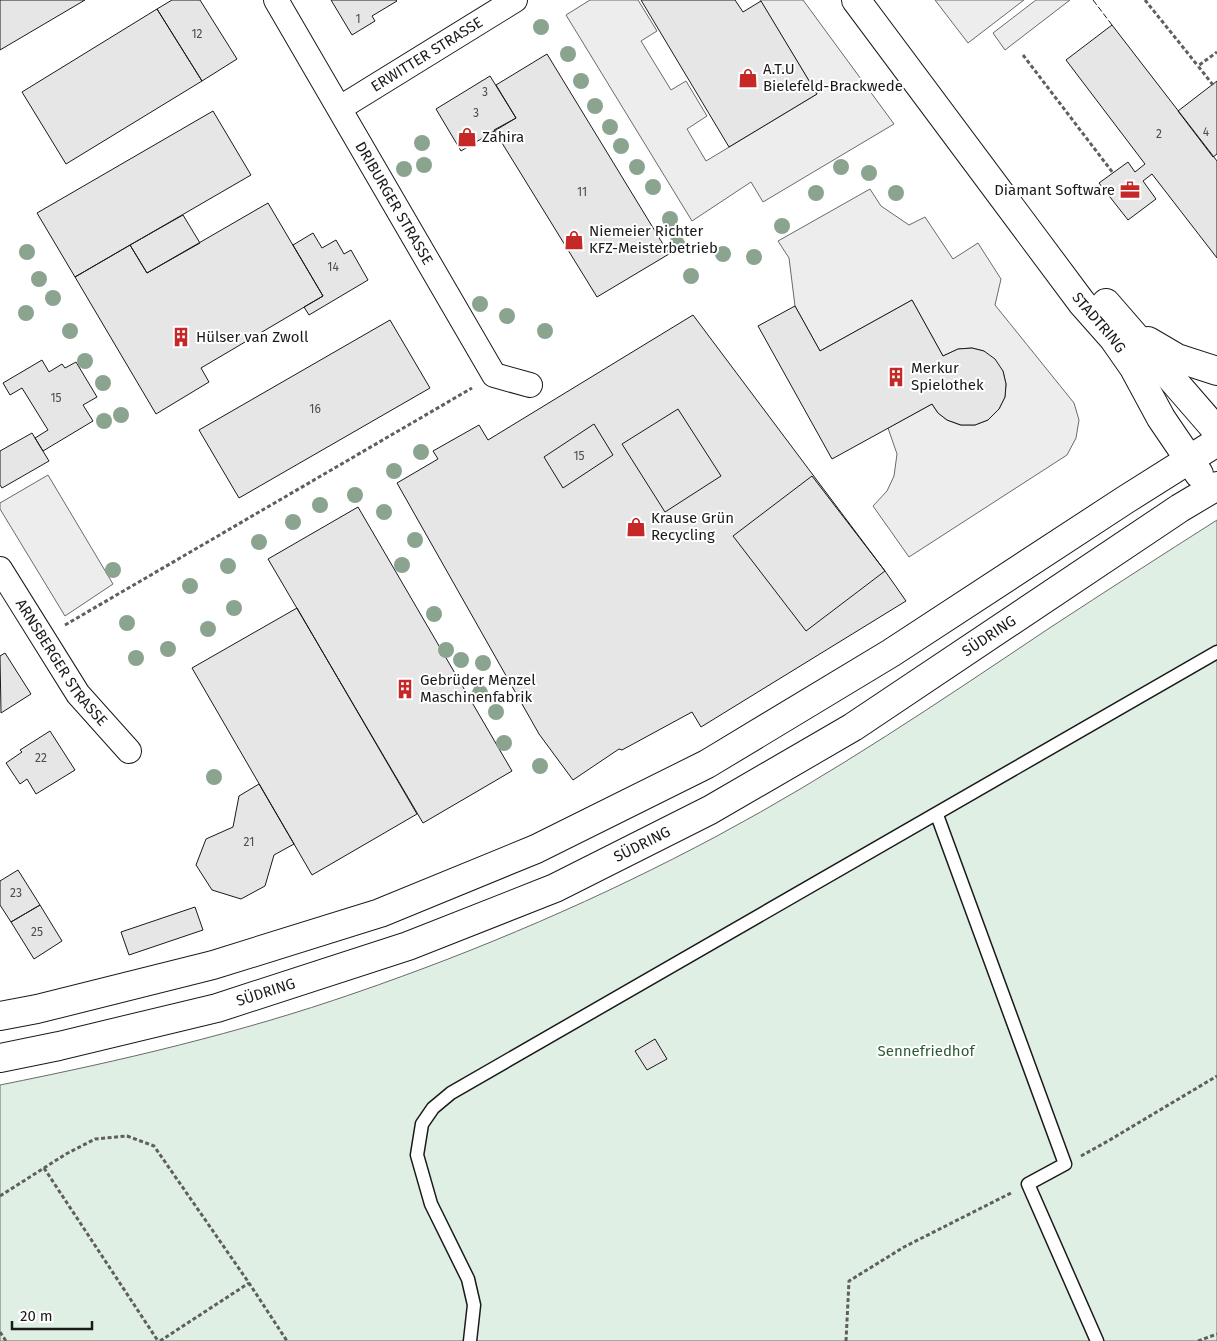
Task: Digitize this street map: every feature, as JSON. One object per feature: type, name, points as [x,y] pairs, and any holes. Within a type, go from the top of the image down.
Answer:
[{"type":"main road","name":"STADTRING","points":[[856,0],[1082,303],[1113,338],[1189,459],[1213,488]]},
{"type":"main road","name":"STADTRING","points":[[977,162],[1124,323],[1217,432]]},
{"type":"main road","points":[[1124,323],[1154,345],[1177,358],[1217,371]]},
{"type":"main road","points":[[0,1016],[37,1009],[213,965],[380,914],[536,849],[707,764],[891,653],[1217,442]]},
{"type":"main road","name":"SÜDRING","points":[[0,1058],[59,1046],[217,1008],[408,946],[555,888],[710,810],[853,727],[1213,488]]},
{"type":"street","name":"DRIBURGER STRASSE","points":[[276,0],[494,375]]},
{"type":"street","name":"ERWITTER STRASSE","points":[[340,108],[516,0]]},
{"type":"street","points":[[494,375],[530,385]]},
{"type":"street","name":"ARNSBERGER STRASSE","points":[[0,569],[78,694],[129,751]]},
{"type":"lane","points":[[470,1341],[474,1305],[468,1279],[431,1204],[417,1155],[422,1124],[433,1108],[451,1093],[1217,652]]},
{"type":"lane","points":[[937,814],[1065,1164],[1028,1184],[1097,1341]]},
{"type":"path","points":[[1145,0],[1213,85]]},
{"type":"path","points":[[1198,66],[1217,52]]},
{"type":"path","points":[[1023,56],[1113,173]]},
{"type":"path","points":[[43,638],[494,375]]},
{"type":"path","points":[[1065,1164],[1108,1141],[1217,1076]]},
{"type":"path","points":[[0,1196],[66,1154],[96,1139],[127,1136],[154,1146],[250,1283],[286,1341]]},
{"type":"path","points":[[44,1168],[159,1341],[250,1283]]},
{"type":"path","points":[[846,1341],[849,1281],[904,1247],[1028,1184]]},
{"type":"path","points":[[0,1332],[6,1341]]},
{"type":"path","points":[[1198,1341],[1217,1334]]},
{"type":"green space","name":"Sennefriedhof","points":[[1217,520],[1217,1341],[0,1341],[0,1085],[179,1045],[268,1021],[355,993],[448,959],[584,902],[717,836],[845,762]]},
{"type":"shaded area","points":[[590,0],[638,0],[657,31],[641,41],[671,90],[686,81],[707,116],[687,129],[706,161],[817,94],[760,0],[803,0],[894,124],[763,202],[751,182],[692,221],[566,15]]},
{"type":"shaded area","points":[[935,0],[1024,0],[968,43]]},
{"type":"shaded area","points":[[1036,0],[1070,0],[1005,50],[993,33]]},
{"type":"shaded area","points":[[870,189],[881,206],[909,225],[925,217],[953,259],[978,243],[1001,279],[995,305],[1074,403],[1079,420],[1076,438],[1067,455],[909,557],[873,506],[887,491],[894,476],[897,454],[888,428],[932,404],[938,413],[947,420],[960,425],[975,425],[988,420],[999,409],[1005,397],[1006,384],[1003,371],[984,351],[972,348],[958,349],[943,356],[912,300],[820,351],[795,306],[789,258],[778,241]]},
{"type":"shaded area","points":[[48,475],[113,584],[65,616],[0,509],[0,503]]},
{"type":"building","points":[[0,0],[85,0],[0,50]]},
{"type":"building","points":[[172,0],[200,0],[237,59],[202,81],[157,9]]},
{"type":"building","points":[[331,0],[397,1],[372,16],[375,21],[352,35]]},
{"type":"building","name":"A.T.U Bielefeld-Brackwede","points":[[641,0],[735,0],[743,12],[761,1],[817,94],[729,147]]},
{"type":"building","points":[[157,9],[202,81],[66,164],[22,92]]},
{"type":"building","points":[[1112,25],[1217,161],[1217,258],[1152,174],[1143,181],[1156,199],[1128,220],[1099,183],[1128,162],[1135,172],[1145,164],[1066,60]]},
{"type":"building","points":[[547,54],[669,254],[597,297],[494,130],[516,118],[496,85]]},
{"type":"building","points":[[490,76],[516,118],[461,151],[436,109]]},
{"type":"building","points":[[1217,81],[1217,154],[1213,157],[1178,111]]},
{"type":"building","points":[[213,111],[251,175],[75,277],[37,213]]},
{"type":"building","name":"Hülser van Zwoll","points":[[268,203],[323,296],[201,368],[209,382],[156,414],[75,277],[130,245],[147,273]]},
{"type":"building","points":[[183,215],[200,243],[147,273],[130,245]]},
{"type":"building","points":[[313,233],[322,248],[336,240],[344,254],[351,250],[368,280],[309,315],[304,307],[323,296],[293,245]]},
{"type":"building","name":"Merkur Spielothek","points":[[912,300],[943,356],[958,349],[972,348],[984,351],[995,359],[1003,371],[1006,384],[1005,397],[999,409],[988,420],[975,425],[961,425],[947,420],[938,413],[932,404],[832,459],[758,326],[795,306],[820,351]]},
{"type":"building","name":"Krause Grün Recycling","points":[[693,315],[906,601],[701,727],[692,712],[622,750],[619,749],[573,780],[539,734],[397,483],[438,459],[433,451],[479,425],[488,440]]},
{"type":"building","points":[[390,320],[430,388],[239,498],[199,430]]},
{"type":"building","points":[[42,360],[49,372],[62,364],[65,368],[76,362],[97,397],[83,405],[93,421],[43,451],[35,438],[48,430],[22,388],[10,395],[3,383]]},
{"type":"building","points":[[678,409],[721,476],[665,512],[622,444]]},
{"type":"building","points":[[594,424],[613,455],[563,488],[544,457]]},
{"type":"building","points":[[32,433],[49,461],[2,488],[0,485],[0,451]]},
{"type":"building","points":[[812,476],[885,571],[806,631],[733,536]]},
{"type":"building","name":"Gebrüder Menzel Maschinenfabrik","points":[[358,507],[512,771],[423,823],[268,559]]},
{"type":"building","points":[[297,608],[417,814],[312,875],[192,668]]},
{"type":"building","points":[[5,653],[31,694],[1,713],[0,656]]},
{"type":"building","points":[[50,731],[75,770],[36,794],[27,779],[20,784],[6,763],[22,752],[20,750]]},
{"type":"building","points":[[259,784],[294,844],[274,855],[265,886],[241,899],[212,890],[196,865],[206,839],[233,827],[239,796]]},
{"type":"building","points":[[18,870],[40,905],[11,922],[0,905],[0,881]]},
{"type":"building","points":[[40,905],[62,941],[34,959],[11,922]]},
{"type":"building","points":[[195,907],[203,930],[129,955],[121,932]]},
{"type":"building","points":[[655,1039],[667,1059],[647,1070],[635,1051]]},
{"type":"fence","points":[[1093,0],[1112,25]]},
{"type":"place","name":"A.T.U Bielefeld-Brackwede","points":[[748,78]]},
{"type":"place","name":"Zahira","points":[[467,137]]},
{"type":"place","name":"Diamant Software","points":[[1130,190]]},
{"type":"place","name":"Niemeier Richter KFZ-Meisterbetrieb","points":[[574,240]]},
{"type":"place","name":"Hülser van Zwoll","points":[[181,337]]},
{"type":"place","name":"Merkur Spielothek","points":[[896,377]]},
{"type":"place","name":"Krause Grün Recycling","points":[[636,527]]},
{"type":"place","name":"Gebrüder Menzel Maschinenfabrik","points":[[405,689]]}]
